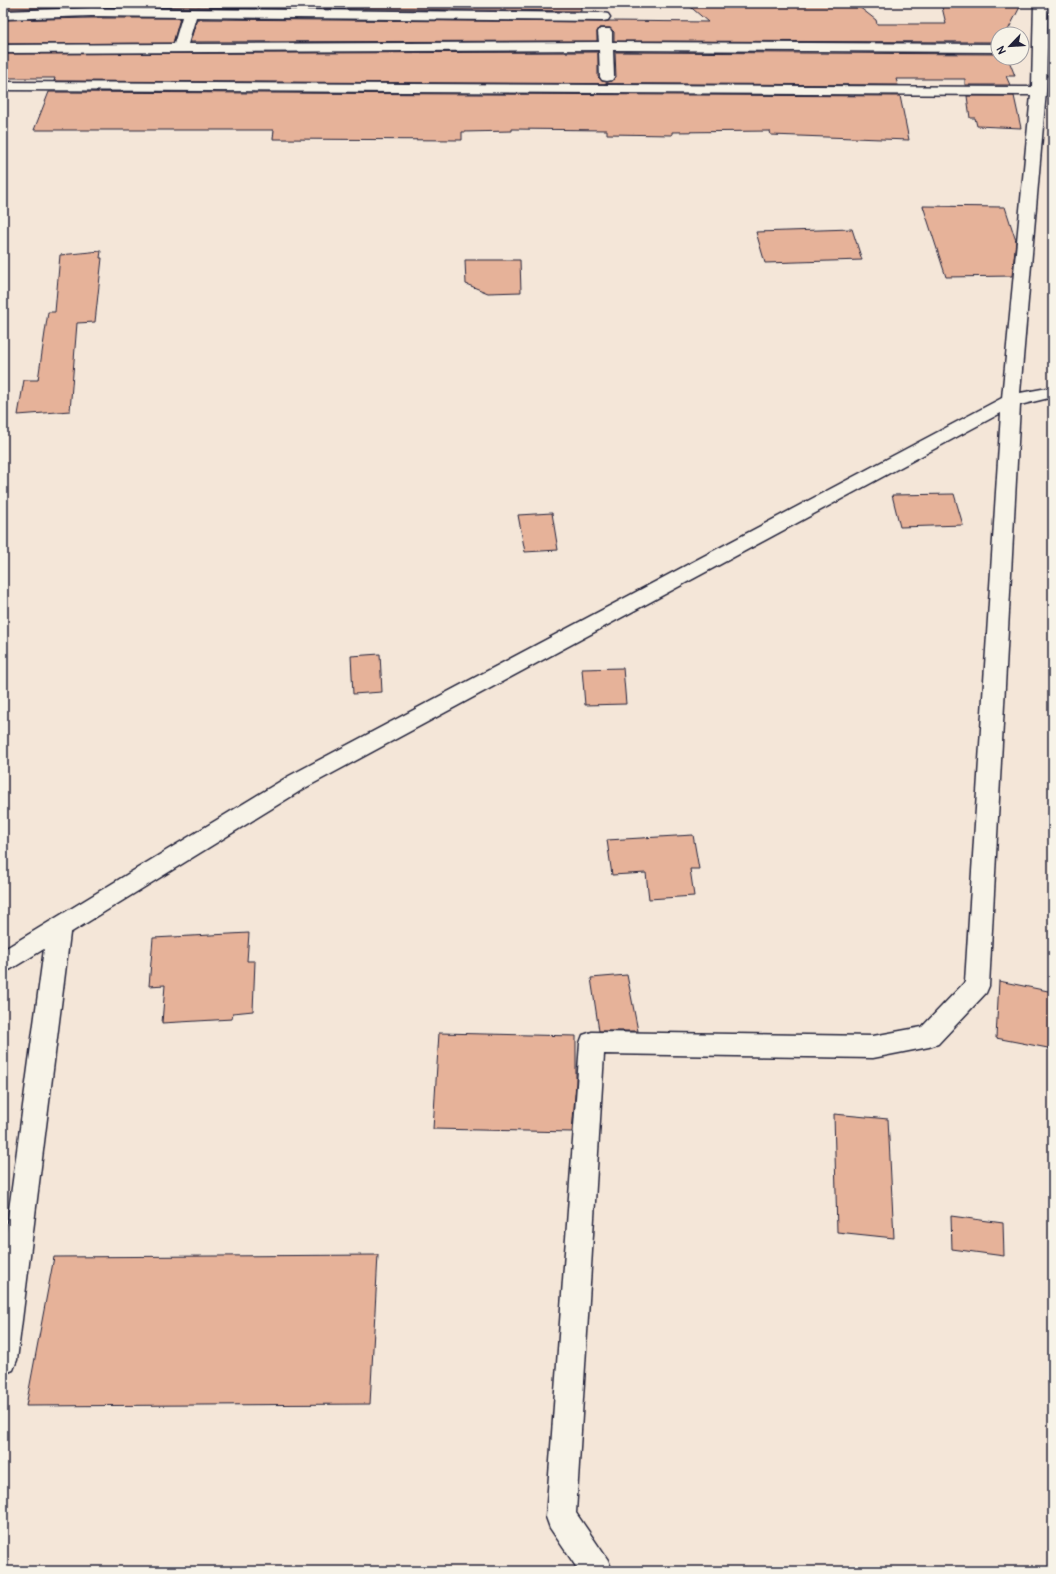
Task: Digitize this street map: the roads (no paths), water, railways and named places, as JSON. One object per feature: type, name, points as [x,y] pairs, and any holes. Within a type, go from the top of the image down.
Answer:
[{"type":"street","points":[[602,3],[607,46],[607,77]]},
{"type":"street","points":[[597,1571],[561,1517],[592,1043],[873,1047],[930,1036],[977,986],[1011,401],[1039,91],[1034,48],[1041,3]]},
{"type":"street","points":[[3,15],[91,12],[603,17]]},
{"type":"street","points":[[180,48],[190,13]]},
{"type":"street","points":[[3,49],[607,46],[990,48]]},
{"type":"street","points":[[3,86],[1039,91]]},
{"type":"street","points":[[3,962],[297,782],[1011,401],[1053,392]]},
{"type":"street","points":[[3,1360],[59,928]]}]
